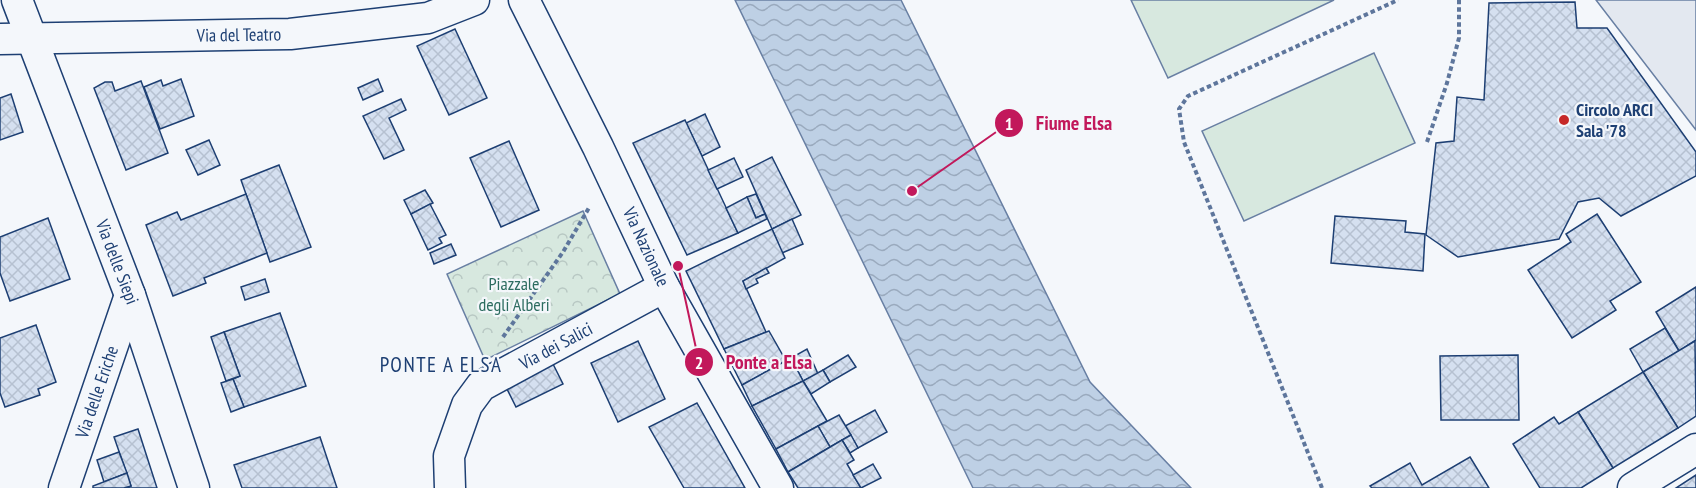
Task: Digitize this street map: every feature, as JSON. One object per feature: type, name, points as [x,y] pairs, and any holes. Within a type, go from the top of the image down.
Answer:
[{"type":"street","name":"Via delle Siepi","points":[[17,0],[130,295],[194,488]]},
{"type":"street","name":"Via del Teatro","points":[[0,39],[290,34],[428,18],[474,0]]},
{"type":"street","name":"Via Nazionale","points":[[524,0],[610,171],[664,287],[778,488]]},
{"type":"street","name":"Via dei Salici","points":[[450,488],[449,456],[467,405],[481,387],[664,287]]},
{"type":"street","name":"Via delle Eriche","points":[[64,488],[130,295]]},
{"type":"street","points":[[1633,488],[1696,449]]},
{"type":"path","points":[[1322,488],[1184,142],[1179,110],[1188,96],[1398,0]]},
{"type":"path","points":[[1427,142],[1459,38],[1460,0]]},
{"type":"path","points":[[502,338],[563,252],[610,171]]},
{"type":"green space","points":[[1131,0],[1334,0],[1168,78]]},
{"type":"green space","points":[[1374,53],[1415,143],[1244,221],[1202,131]]},
{"type":"green space","name":"Piazzale degli Alberi","points":[[583,211],[620,294],[485,360],[447,274]]},
{"type":"shaded area","points":[[1596,0],[1696,0],[1696,130]]},
{"type":"water","points":[[735,0],[901,0],[1090,382],[1191,488],[973,488]]},
{"type":"building","name":"Circolo ARCI Sala '78","points":[[1575,2],[1577,28],[1607,28],[1696,152],[1696,176],[1621,216],[1599,198],[1578,202],[1559,239],[1458,257],[1426,235],[1436,143],[1454,141],[1457,97],[1484,100],[1489,3]]},
{"type":"building","points":[[455,29],[487,98],[449,115],[417,46]]},
{"type":"building","points":[[181,79],[194,116],[160,129],[144,87],[161,80],[163,86]]},
{"type":"building","points":[[378,79],[383,91],[363,100],[358,88]]},
{"type":"building","points":[[141,81],[168,153],[126,170],[94,88],[105,82],[112,82],[115,91]]},
{"type":"building","points":[[11,94],[23,132],[0,140],[0,98]]},
{"type":"building","points":[[401,99],[406,110],[389,118],[404,150],[384,159],[363,116]]},
{"type":"building","points":[[705,114],[720,147],[702,156],[686,123]]},
{"type":"building","points":[[685,120],[738,233],[687,255],[633,143]]},
{"type":"building","points":[[209,140],[220,165],[198,175],[186,150]]},
{"type":"building","points":[[509,141],[539,210],[501,227],[470,158]]},
{"type":"building","points":[[772,157],[801,215],[772,229],[746,170]]},
{"type":"building","points":[[734,158],[743,177],[717,189],[708,170]]},
{"type":"building","points":[[279,165],[311,247],[270,262],[241,180]]},
{"type":"building","points":[[425,190],[433,203],[411,214],[404,200]]},
{"type":"building","points":[[246,194],[267,253],[204,278],[206,283],[173,296],[146,225],[177,212],[181,220]]},
{"type":"building","points":[[756,194],[765,214],[756,218],[747,197]]},
{"type":"building","points":[[747,197],[756,218],[765,214],[767,219],[738,233],[726,208]]},
{"type":"building","points":[[430,204],[446,235],[439,238],[442,243],[428,250],[411,214]]},
{"type":"building","points":[[1597,214],[1641,282],[1610,301],[1616,310],[1572,338],[1528,270],[1571,242],[1566,234]]},
{"type":"building","points":[[1335,216],[1406,221],[1405,232],[1425,234],[1423,271],[1331,263]]},
{"type":"building","points":[[48,218],[70,279],[10,301],[0,273],[0,237]]},
{"type":"building","points":[[792,219],[803,244],[782,253],[772,229]]},
{"type":"building","points":[[772,229],[785,258],[743,281],[766,332],[724,349],[686,271]]},
{"type":"building","points":[[451,244],[456,255],[434,264],[430,253]]},
{"type":"building","points":[[766,268],[769,273],[756,279],[758,283],[746,289],[743,281]]},
{"type":"building","points":[[265,279],[269,292],[245,300],[241,287]]},
{"type":"building","points":[[1696,287],[1696,340],[1679,351],[1656,312]]},
{"type":"building","points":[[280,313],[306,386],[244,407],[233,379],[240,376],[224,332]]},
{"type":"building","points":[[36,325],[56,382],[38,389],[40,395],[5,407],[0,393],[0,338]]},
{"type":"building","points":[[1665,328],[1679,351],[1643,372],[1630,349]]},
{"type":"building","points":[[769,331],[786,361],[742,385],[724,349]]},
{"type":"building","points":[[224,332],[240,376],[226,381],[211,337]]},
{"type":"building","points":[[638,341],[665,399],[618,422],[591,363]]},
{"type":"building","points":[[1695,341],[1696,416],[1678,428],[1643,372]]},
{"type":"building","points":[[807,349],[818,374],[803,381],[791,358]]},
{"type":"building","points":[[848,355],[856,367],[830,382],[823,370]]},
{"type":"building","points":[[1518,355],[1519,420],[1441,420],[1440,356]]},
{"type":"building","points":[[791,358],[803,381],[752,406],[742,385]]},
{"type":"building","points":[[552,362],[563,384],[516,407],[505,385]]},
{"type":"building","points":[[823,370],[830,382],[811,394],[803,381]]},
{"type":"building","points":[[1643,372],[1678,428],[1613,468],[1578,412]]},
{"type":"building","points":[[233,379],[244,407],[231,412],[221,383]]},
{"type":"building","points":[[803,381],[827,421],[776,449],[752,406]]},
{"type":"building","points":[[697,403],[745,488],[684,488],[649,427]]},
{"type":"building","points":[[875,410],[887,432],[858,448],[845,426]]},
{"type":"building","points":[[1578,412],[1613,468],[1581,488],[1540,488],[1513,444],[1554,417],[1559,424]]},
{"type":"building","points":[[839,415],[851,435],[830,447],[818,426]]},
{"type":"building","points":[[818,426],[830,447],[788,472],[776,449]]},
{"type":"building","points":[[138,429],[157,488],[124,488],[131,486],[114,437]]},
{"type":"building","points":[[851,435],[858,448],[850,453],[842,440]]},
{"type":"building","points":[[320,437],[337,488],[242,488],[234,465]]},
{"type":"building","points":[[842,440],[854,460],[847,464],[861,488],[798,488],[788,472]]},
{"type":"building","points":[[119,452],[127,473],[104,482],[97,460]]},
{"type":"building","points":[[1470,457],[1489,488],[1372,488],[1370,486],[1410,463],[1422,485]]},
{"type":"building","points":[[873,464],[881,478],[861,488],[853,475]]},
{"type":"building","points":[[127,473],[131,486],[93,488],[93,486]]},
{"type":"building","points":[[1696,475],[1696,488],[1676,488]]},
{"type":"place","name":"Circolo ARCI Sala '78","points":[[1564,120]]},
{"type":"place","name":"Fiume Elsa","points":[[912,191]]},
{"type":"place","name":"Ponte a Elsa","points":[[678,266]]},
{"type":"district","name":"PONTE A ELSA","points":[[441,365]]}]
